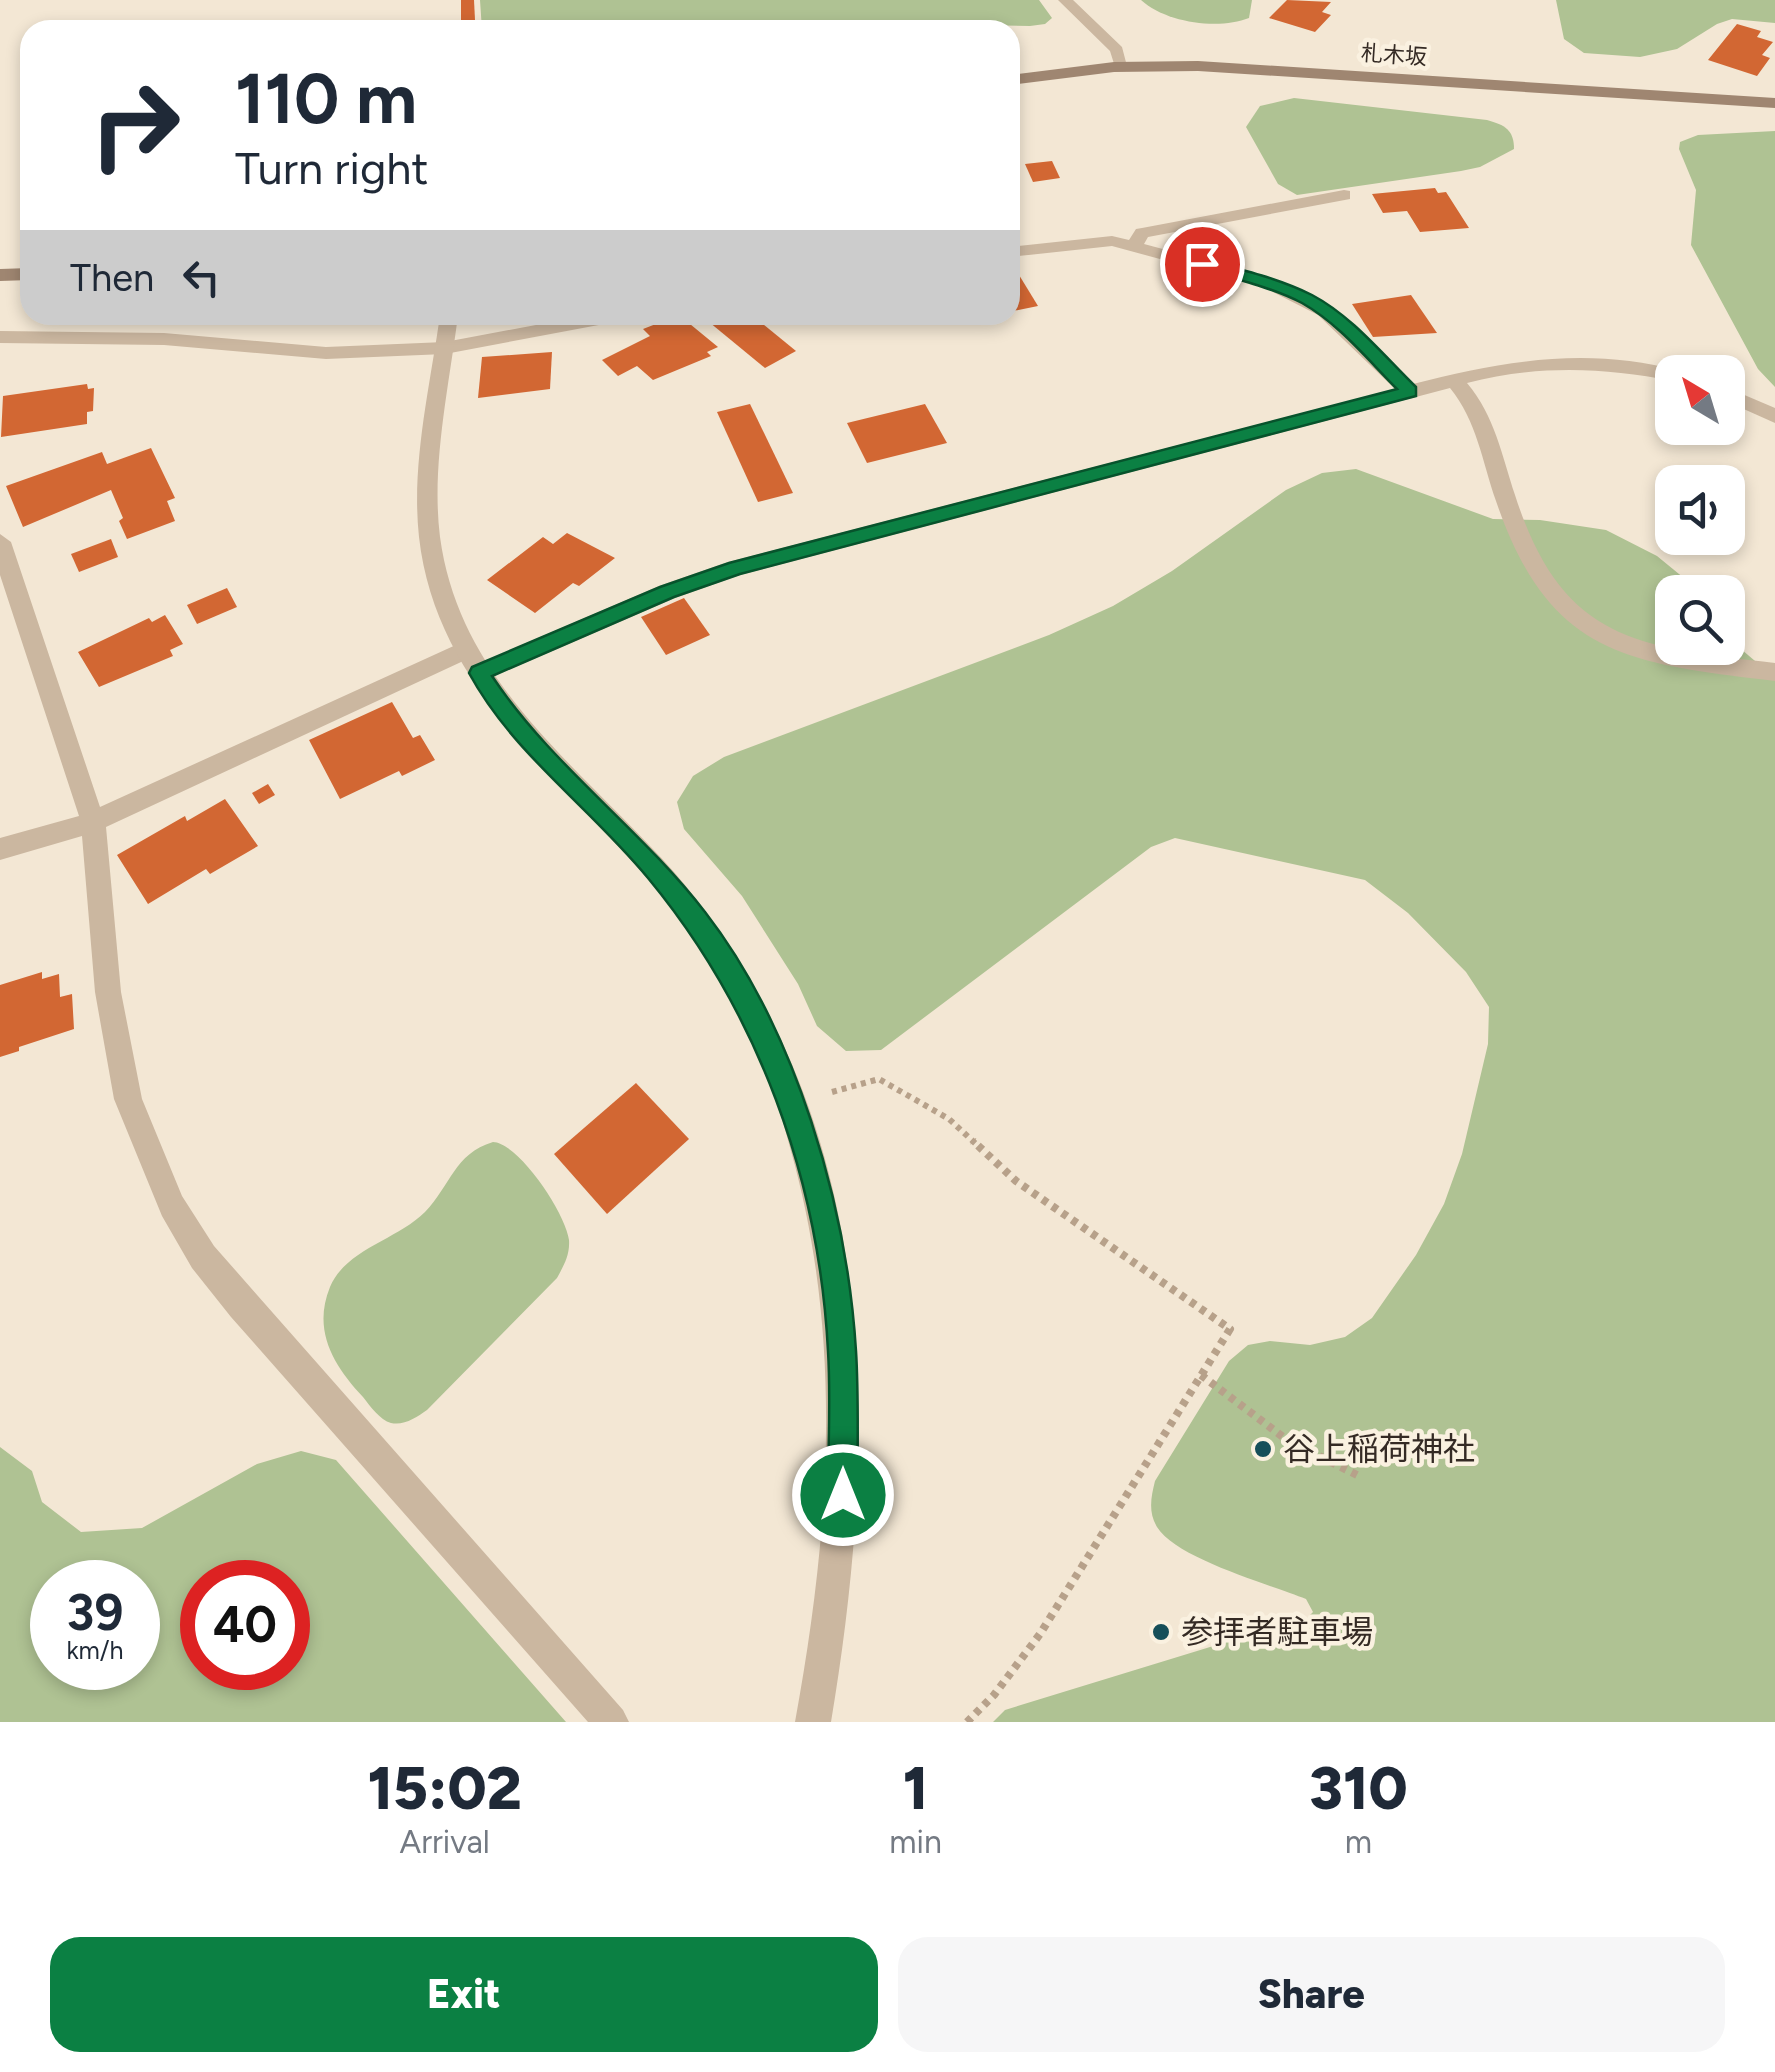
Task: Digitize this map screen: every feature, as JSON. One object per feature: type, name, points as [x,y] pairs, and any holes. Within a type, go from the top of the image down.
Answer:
[{"type":"main road","name":"札木坂","points":[[1020,79],[1122,66],[1241,68],[1775,103]]},
{"type":"street","points":[[1065,0],[1117,50],[1122,66]]},
{"type":"street","points":[[1134,245],[1142,232],[1344,195]]},
{"type":"street","points":[[1020,251],[1092,242],[1134,245],[1270,284],[1308,300],[1341,323],[1410,392]]},
{"type":"street","points":[[447,325],[428,502],[432,554],[446,606],[504,711],[548,761],[638,850],[698,922],[750,1007],[793,1106],[824,1219],[842,1349],[843,1495],[826,1658],[812,1722]]},
{"type":"street","points":[[0,337],[164,340],[300,353],[444,348],[567,325]]},
{"type":"street","points":[[0,848],[93,822],[473,661],[736,568],[1524,364],[1570,361],[1655,373]]},
{"type":"street","points":[[1454,380],[1478,406],[1518,541],[1538,580],[1573,619],[1623,646],[1679,660],[1775,672]]},
{"type":"street","points":[[1745,402],[1775,416]]},
{"type":"street","points":[[0,542],[93,822],[116,1046],[146,1152],[172,1206],[204,1257],[242,1306],[611,1722]]},
{"type":"path","points":[[793,1106],[879,1079],[934,1108],[1016,1182],[1230,1328],[1040,1634],[994,1695],[966,1722]]},
{"type":"path","points":[[1202,1375],[1287,1440],[1362,1477]]},
{"type":"green space","points":[[480,0],[1039,0],[1052,18],[1045,24],[1030,26],[1020,26],[1020,20],[481,20]]},
{"type":"green space","points":[[1141,0],[1252,0],[1249,18],[1208,24],[1164,14]]},
{"type":"green space","points":[[1556,0],[1775,0],[1775,23],[1732,19],[1677,49],[1640,57],[1584,53],[1564,39]]},
{"type":"green space","points":[[1294,98],[1487,120],[1507,129],[1514,149],[1480,167],[1297,195],[1278,184],[1246,127],[1260,106]]},
{"type":"green space","points":[[1775,131],[1775,387],[1758,369],[1691,245],[1696,190],[1679,149],[1680,142],[1698,135]]},
{"type":"green space","points":[[1356,469],[1493,519],[1540,520],[1606,530],[1657,556],[1680,575],[1655,575],[1655,665],[1745,665],[1745,652],[1775,678],[1775,1722],[993,1722],[1005,1710],[1308,1617],[1313,1612],[1306,1599],[1203,1560],[1168,1539],[1152,1516],[1155,1481],[1229,1361],[1248,1345],[1270,1341],[1310,1345],[1345,1337],[1372,1318],[1416,1255],[1444,1204],[1462,1154],[1488,1044],[1489,1007],[1466,972],[1408,913],[1365,880],[1175,838],[1151,847],[881,1050],[846,1051],[817,1026],[798,984],[742,896],[684,829],[677,802],[693,776],[724,757],[1049,635],[1113,606],[1172,571],[1286,490],[1322,473]]},
{"type":"green space","points":[[493,1142],[504,1145],[528,1167],[560,1214],[569,1240],[566,1260],[557,1278],[427,1410],[405,1422],[391,1423],[353,1385],[329,1347],[323,1318],[330,1287],[348,1263],[414,1222],[434,1202],[461,1162]]},
{"type":"green space","points":[[0,1447],[32,1471],[42,1502],[81,1532],[142,1528],[257,1464],[301,1451],[336,1460],[566,1722],[0,1722]]},
{"type":"building","points":[[461,0],[474,0],[475,20],[461,20]]},
{"type":"building","points":[[1287,0],[1331,2],[1322,12],[1331,15],[1315,32],[1269,18]]},
{"type":"building","points":[[1737,24],[1761,31],[1757,37],[1773,42],[1762,55],[1770,58],[1757,76],[1708,60]]},
{"type":"building","points":[[1052,161],[1060,178],[1033,182],[1025,164]]},
{"type":"building","points":[[1435,188],[1438,193],[1446,192],[1469,228],[1420,232],[1407,211],[1383,213],[1372,194]]},
{"type":"building","points":[[1020,277],[1038,306],[1020,310]]},
{"type":"building","points":[[1411,295],[1437,333],[1373,337],[1352,304]]},
{"type":"building","points":[[653,325],[691,325],[718,347],[707,352],[711,356],[653,380],[637,366],[618,376],[602,360],[650,336],[643,329]]},
{"type":"building","points":[[713,325],[764,325],[796,351],[765,368]]},
{"type":"building","points":[[552,352],[550,389],[478,398],[482,357]]},
{"type":"building","points":[[87,384],[88,389],[94,388],[93,411],[87,412],[87,424],[1,437],[3,396]]},
{"type":"building","points":[[750,404],[793,493],[758,502],[717,412]]},
{"type":"building","points":[[925,404],[947,443],[867,463],[847,423]]},
{"type":"building","points":[[151,448],[175,498],[167,501],[175,521],[127,539],[111,490],[23,527],[6,486],[102,452],[107,464]]},
{"type":"building","points":[[567,533],[615,558],[579,586],[573,583],[535,613],[487,580],[543,537],[553,544]]},
{"type":"building","points":[[111,539],[118,557],[79,572],[71,554]]},
{"type":"building","points":[[227,588],[237,607],[197,624],[187,605]]},
{"type":"building","points":[[684,598],[710,635],[666,655],[641,617]]},
{"type":"building","points":[[165,615],[183,644],[170,650],[173,656],[99,687],[78,652],[149,618],[152,622]]},
{"type":"building","points":[[392,702],[413,738],[420,735],[435,760],[402,776],[399,771],[340,799],[309,740]]},
{"type":"building","points":[[268,784],[275,795],[259,804],[252,793]]},
{"type":"building","points":[[225,799],[258,846],[210,874],[206,869],[148,904],[117,855],[185,816],[187,821]]},
{"type":"building","points":[[42,972],[42,979],[59,974],[60,997],[72,994],[74,1029],[0,1057],[0,985]]},
{"type":"building","points":[[636,1083],[689,1139],[607,1214],[554,1154]]},
{"type":"place","name":"谷上稲荷神社","points":[[1263,1449]]},
{"type":"place","name":"参拝者駐車場","points":[[1161,1632]]},
{"type":"route","points":[[843,1495],[842,1349],[824,1219],[793,1106],[750,1007],[698,922],[638,850],[548,761],[504,711],[479,673],[667,592],[736,568],[1410,392],[1326,311],[1290,291],[1202,264]]}]
